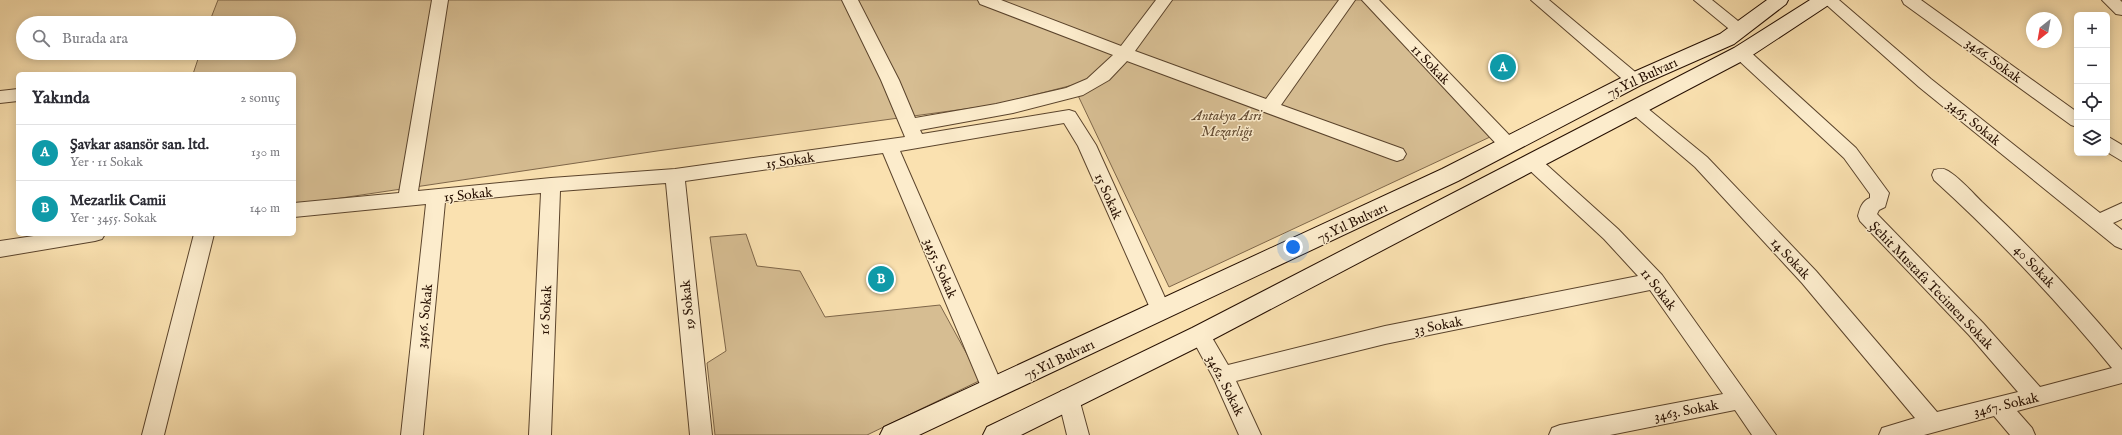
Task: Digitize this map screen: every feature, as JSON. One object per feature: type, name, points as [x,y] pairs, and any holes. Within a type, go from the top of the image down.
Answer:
[{"type":"main road","name":"75.Yıl Bulvarı","points":[[893,435],[1374,212],[1634,80],[1727,39],[1779,0]]},
{"type":"main road","name":"75.Yıl Bulvarı","points":[[996,435],[1200,335],[1741,53],[1823,0]]},
{"type":"street","points":[[407,199],[440,0]]},
{"type":"street","points":[[850,0],[910,125],[916,142]]},
{"type":"street","points":[[988,0],[1269,108],[1397,154]]},
{"type":"street","points":[[910,125],[1020,106],[1075,92],[1093,84],[1103,76],[1123,53],[1164,0]]},
{"type":"street","points":[[1269,108],[1347,0]]},
{"type":"street","name":"11 Sokak","points":[[1370,0],[1508,145]]},
{"type":"street","points":[[1539,0],[1634,80]]},
{"type":"street","points":[[1702,0],[1740,29]]},
{"type":"street","name":"3465. Sokak","points":[[1829,0],[1925,83],[2122,241]]},
{"type":"street","name":"3466. Sokak","points":[[1910,0],[2076,120]]},
{"type":"street","points":[[2110,0],[2122,10]]},
{"type":"street","name":"Şehit Mustafa Tecimen Sokak","points":[[1741,53],[1850,153],[1880,192],[1878,202],[1871,205],[1867,216],[1976,329],[2036,397]]},
{"type":"street","points":[[0,97],[16,95]]},
{"type":"street","name":"14 Sokak","points":[[1635,107],[1701,162],[1810,277],[1933,423]]},
{"type":"street","name":"15 Sokak","points":[[296,210],[407,199],[436,198],[551,185],[675,176],[916,142],[1069,116],[1087,145],[1161,312]]},
{"type":"street","points":[[2110,145],[2122,154]]},
{"type":"street","name":"3455. Sokak","points":[[889,146],[993,389]]},
{"type":"street","name":"11 Sokak","points":[[1532,162],[1611,234],[1655,281],[1765,435]]},
{"type":"street","name":"40 Sokak","points":[[1941,175],[2015,245],[2082,317],[2122,365]]},
{"type":"street","name":"19 Sokak","points":[[675,176],[701,435]]},
{"type":"street","name":"16 Sokak","points":[[540,435],[551,185]]},
{"type":"street","name":"3456. Sokak","points":[[412,435],[436,198]]},
{"type":"street","points":[[2099,222],[2122,210]]},
{"type":"street","points":[[0,249],[82,236]]},
{"type":"street","points":[[153,435],[203,236]]},
{"type":"street","name":"33 Sokak","points":[[1223,374],[1385,335],[1655,281]]},
{"type":"street","name":"3462. Sokak","points":[[1200,335],[1223,374],[1250,435]]},
{"type":"street","name":"3467. Sokak","points":[[1890,435],[2122,374]]},
{"type":"street","points":[[1069,398],[1078,435]]},
{"type":"street","name":"3463. Sokak","points":[[1560,435],[1740,400]]},
{"type":"street","points":[[1999,406],[2024,435]]},
{"type":"green space","name":"Antakya Asri Mezarlığı","points":[[218,0],[1370,0],[1490,137],[1169,287],[1073,85],[994,105],[657,151],[296,205],[296,72],[194,72],[198,60],[296,60],[296,16],[212,16]]},
{"type":"green space","points":[[746,234],[757,266],[800,271],[825,317],[940,305],[981,380],[867,435],[715,435],[707,363],[726,351],[710,237]]},
{"type":"place","name":"Şavkar asansör san. ltd.","points":[[1503,67]]},
{"type":"place","name":"Mezarlik Camii","points":[[881,279]]}]
